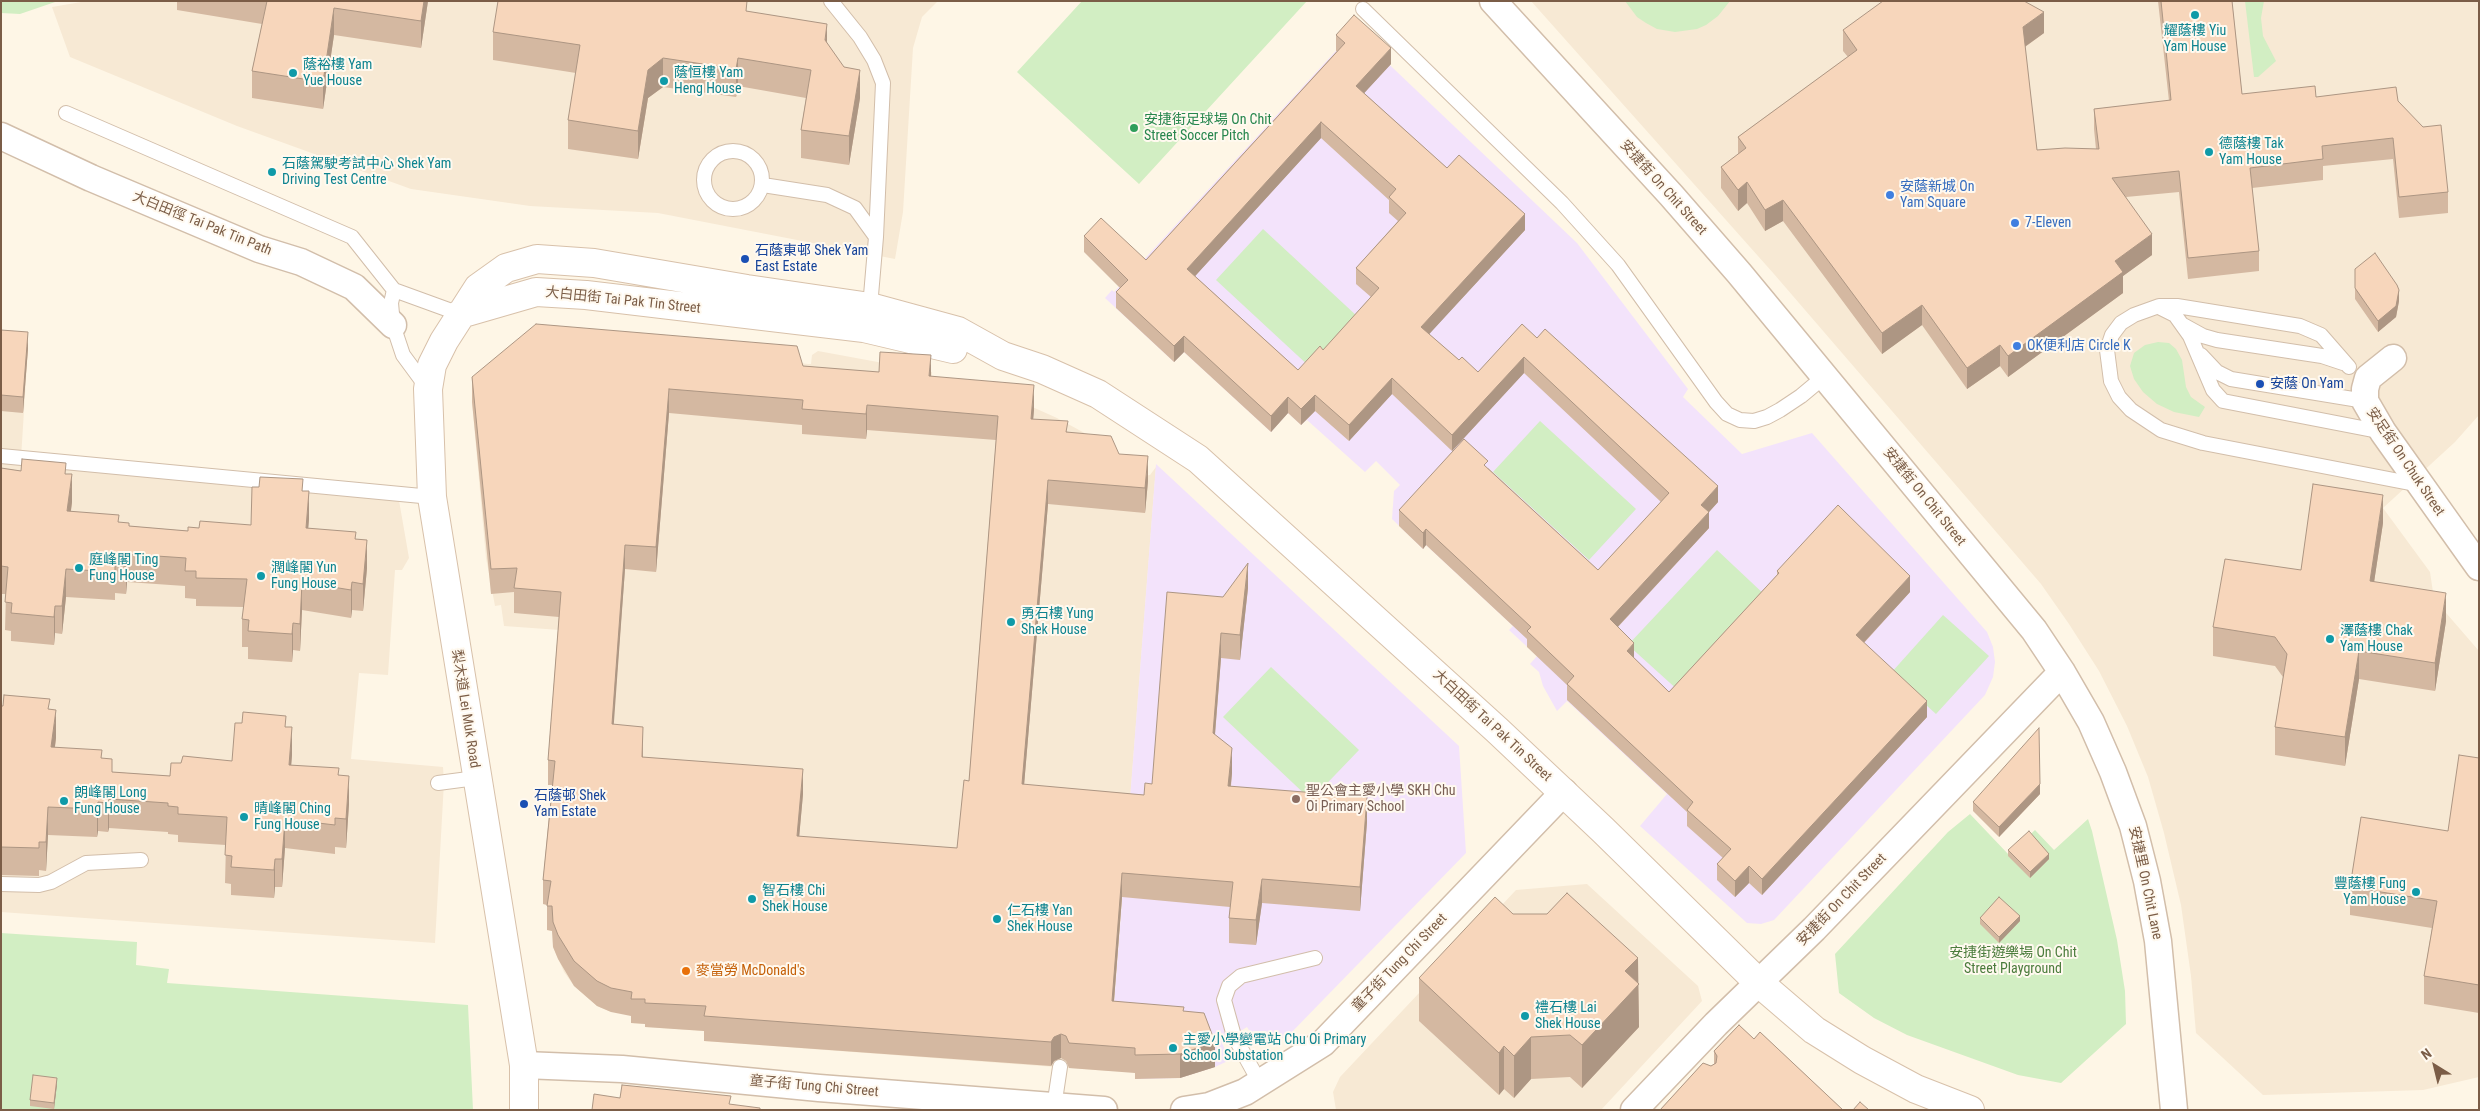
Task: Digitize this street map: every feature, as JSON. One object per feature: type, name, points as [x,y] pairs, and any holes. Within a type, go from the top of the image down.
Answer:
[{"type":"street","name":"安捷街 On Chit Street","points":[[1493,1],[1671,195],[1825,376],[2034,630],[2062,672],[1814,929],[1758,982],[1693,1060],[1634,1110]]},
{"type":"street","name":"大白田徑 Tai Pak Tin Path","points":[[1,136],[91,178],[259,249],[301,262],[354,287],[393,325]]},
{"type":"street","name":"大白田街 Tai Pak Tin Street","points":[[460,314],[478,288],[506,268],[537,259],[594,264],[747,290],[870,307],[958,331],[1003,356]]},
{"type":"street","name":"大白田街 Tai Pak Tin Street","points":[[460,314],[536,292],[586,294],[864,328],[955,349],[1003,356],[1042,369],[1098,394],[1198,459],[1564,792],[1758,982],[1814,1030],[1862,1060],[1916,1089],[1970,1110]]},
{"type":"street","name":"梨木道 Lei Muk Road","points":[[460,314],[432,365],[428,389],[432,496],[476,778],[524,1065],[524,1110]]},
{"type":"street","points":[[2361,382],[2393,358]]},
{"type":"street","name":"安足街 On Chuk Street","points":[[2361,382],[2382,432],[2479,567]]},
{"type":"street","name":"安捷里 On Chit Lane","points":[[2062,672],[2091,722],[2114,772],[2133,826],[2145,872],[2158,941],[2174,1110]]},
{"type":"street","name":"童子街 Tung Chi Street","points":[[1184,1110],[1209,1106],[1245,1092],[1323,1043],[1564,792]]},
{"type":"street","name":"童子街 Tung Chi Street","points":[[524,1065],[622,1069],[818,1099],[1104,1110]]},
{"type":"lane","points":[[831,1],[860,37],[874,60],[883,83],[876,237],[870,307]]},
{"type":"lane","points":[[1363,9],[1568,210],[1618,265],[1716,402],[1727,414],[1740,420],[1754,420],[1767,417],[1801,396],[1825,376]]},
{"type":"lane","points":[[66,112],[352,237],[394,290],[460,314]]},
{"type":"lane","points":[[738,151],[749,155],[757,163],[762,174],[763,185],[751,205],[729,210],[718,206],[709,198],[704,188],[704,176],[708,165],[716,157],[726,152],[738,151]]},
{"type":"lane","points":[[763,185],[827,195],[855,208],[876,237]]},
{"type":"lane","name":"大白田徑 Tai Pak Tin Path","points":[[394,290],[391,303],[393,325],[403,355],[428,389]]},
{"type":"lane","points":[[2159,306],[2175,315],[2195,346],[2213,368],[2231,379],[2361,382]]},
{"type":"lane","points":[[2361,382],[2321,335],[2300,326],[2191,307],[2159,306],[2146,309],[2121,323],[2112,335],[2108,350],[2111,381],[2119,397],[2146,422],[2161,430],[2203,443],[2420,485]]},
{"type":"lane","points":[[2181,323],[2190,330],[2216,340],[2322,356],[2361,382]]},
{"type":"lane","points":[[2195,346],[2212,390],[2223,400],[2382,432]]},
{"type":"lane","points":[[1,456],[432,496]]},
{"type":"lane","points":[[438,783],[476,778]]},
{"type":"lane","points":[[1,884],[39,885],[51,882],[86,863],[141,860]]},
{"type":"lane","points":[[1260,1083],[1234,1036],[1224,1000],[1229,986],[1240,976],[1315,958]]},
{"type":"lane","points":[[1054,1107],[1060,1067]]},
{"type":"shaded area","name":"石蔭東邨 Shek Yam East Estate","points":[[87,1],[938,1],[922,17],[913,48],[903,212],[895,259],[658,213],[530,206],[411,189],[237,126],[70,57],[52,7]]},
{"type":"shaded area","points":[[1531,1],[2479,1],[2479,415],[2455,442],[2383,508],[2430,572],[2434,599],[2479,651],[2479,1077],[2423,1090],[2263,1095],[2196,1033],[2191,976],[2181,905],[2164,833],[2148,777],[2127,726],[2099,671],[2069,624],[2041,584],[1774,274]]},
{"type":"shaded area","points":[[1354,31],[1577,243],[1688,389],[1683,397],[1742,454],[1812,433],[1987,632],[1993,647],[1995,662],[1993,677],[1985,695],[1774,920],[1761,924],[1747,923],[1640,826],[1667,794],[1567,701],[1557,711],[1543,686],[1539,672],[1530,664],[1537,656],[1509,630],[1513,626],[1426,545],[1423,549],[1392,519],[1394,491],[1400,485],[1376,461],[1365,472],[1307,420],[1301,425],[1288,413],[1271,432],[1184,352],[1174,362],[1105,298],[1112,290],[1114,292]]},
{"type":"shaded area","points":[[1,347],[28,348],[21,458],[397,489],[409,558],[402,570],[395,570],[388,675],[359,673],[351,759],[443,767],[444,782],[435,943],[1,912]]},
{"type":"shaded area","name":"石蔭邨 Shek Yam Estate","points":[[536,349],[771,359],[808,364],[811,364],[812,355],[818,351],[932,372],[932,376],[961,381],[1019,401],[1057,418],[1090,436],[1144,476],[1150,475],[1156,467],[1109,1071],[704,1041],[705,1031],[645,1027],[645,1024],[631,1023],[632,1010],[611,1012],[597,1006],[574,986],[564,972],[553,947],[557,932],[547,930],[551,906],[543,904],[555,786],[560,630],[504,626],[501,605],[495,606],[486,558],[472,402]]},
{"type":"shaded area","name":"聖公會主愛小學 SKH Chu Oi Primary School","points":[[1156,464],[1459,746],[1466,853],[1288,1036],[1258,1045],[1247,1027],[1222,1043],[1230,1060],[1215,1067],[1180,1078],[1135,1079],[1136,1059],[1110,1056]]},
{"type":"shaded area","points":[[1587,884],[1698,986],[1702,1001],[1601,1110],[1336,1110],[1333,1092],[1340,1077],[1516,890]]},
{"type":"green space","points":[[1,1],[58,1],[20,14],[1,13]]},
{"type":"green space","name":"安捷街足球場 On Chit Street Soccer Pitch","points":[[1082,1],[1307,1],[1139,184],[1017,72]]},
{"type":"green space","points":[[1625,1],[1730,1],[1718,16],[1706,25],[1697,29],[1675,32],[1657,29],[1646,23],[1637,17]]},
{"type":"green space","points":[[2245,1],[2264,1],[2261,18],[2263,36],[2276,61],[2258,77],[2254,77]]},
{"type":"green space","points":[[1263,229],[1358,317],[1311,368],[1216,280]]},
{"type":"green space","points":[[2158,342],[2169,343],[2176,349],[2182,360],[2186,387],[2191,397],[2205,407],[2199,417],[2174,412],[2157,404],[2143,392],[2134,379],[2130,366],[2134,353],[2145,345]]},
{"type":"green space","points":[[1540,421],[1636,509],[1589,560],[1493,472]]},
{"type":"green space","points":[[1717,550],[1767,597],[1680,692],[1628,645]]},
{"type":"green space","points":[[1943,615],[1989,656],[1936,714],[1891,673]]},
{"type":"green space","points":[[1271,667],[1359,750],[1311,800],[1223,717]]},
{"type":"green space","name":"安捷街遊樂場 On Chit Street Playground","points":[[1970,814],[2009,855],[2035,830],[2054,850],[2088,819],[2117,940],[2125,991],[2126,1024],[2061,1083],[2018,1075],[1907,1035],[1874,1018],[1839,993],[1835,954],[1948,832]]},
{"type":"green space","points":[[1,933],[137,942],[136,965],[169,969],[167,983],[468,1005],[473,1110],[1,1110]]},
{"type":"building","points":[[267,1],[424,1],[421,21],[334,8],[323,82],[252,71]]},
{"type":"building","name":"蔭恒樓 Yam Heng House","points":[[498,1],[747,1],[746,11],[827,24],[825,40],[844,67],[860,70],[849,136],[801,130],[811,70],[738,58],[736,69],[663,58],[648,70],[638,131],[568,120],[580,45],[493,32]]},
{"type":"building","name":"安蔭新城 On Yam Square","points":[[1883,1],[2024,1],[2044,12],[2023,27],[2037,150],[2065,148],[2099,149],[2094,109],[2171,100],[2161,1],[2232,1],[2242,94],[2315,86],[2316,97],[2396,87],[2398,101],[2423,127],[2441,125],[2448,192],[2399,197],[2393,138],[2322,146],[2323,159],[2250,168],[2259,251],[2188,258],[2179,171],[2112,178],[2152,234],[2115,261],[2123,272],[2008,356],[2000,345],[1967,368],[1922,305],[1882,333],[1783,200],[1765,210],[1747,182],[1738,190],[1721,167],[1746,148],[1738,137],[1857,50],[1843,30]]},
{"type":"building","points":[[1354,15],[1391,48],[1356,86],[1447,168],[1459,155],[1525,214],[1421,327],[1459,360],[1462,357],[1478,372],[1522,324],[1537,338],[1545,329],[1718,486],[1701,505],[1709,512],[1610,619],[1634,643],[1627,651],[1669,692],[1779,573],[1777,571],[1838,505],[1910,576],[1856,635],[1927,701],[1762,879],[1749,866],[1735,881],[1717,864],[1731,849],[1687,810],[1693,802],[1567,684],[1574,676],[1527,631],[1531,627],[1426,529],[1423,533],[1399,510],[1464,439],[1488,461],[1484,465],[1598,570],[1669,493],[1524,357],[1452,435],[1392,378],[1349,425],[1315,395],[1301,409],[1288,397],[1271,416],[1184,336],[1174,346],[1116,292],[1128,280],[1084,236],[1101,218],[1146,260],[1345,43],[1336,35]],"holes":[[[1321,122],[1396,189],[1389,197],[1406,213],[1356,268],[1379,288],[1323,350],[1320,346],[1298,370],[1187,269]]]},
{"type":"building","points":[[2375,253],[2399,290],[2396,306],[2378,321],[2355,288],[2355,269]]},
{"type":"building","points":[[536,324],[797,346],[803,366],[879,372],[880,352],[931,355],[929,376],[1034,385],[1031,419],[1068,421],[1066,432],[1111,436],[1119,454],[1148,456],[1145,488],[1048,480],[1022,784],[1144,795],[1145,783],[1152,784],[1167,592],[1223,597],[1248,563],[1240,635],[1221,633],[1213,733],[1232,748],[1228,786],[1367,797],[1360,887],[1262,879],[1256,920],[1229,918],[1233,882],[1122,873],[1112,1001],[1184,1007],[1183,1011],[1204,1013],[1215,1042],[1180,1054],[1135,1055],[1135,1048],[1069,1043],[1066,1036],[1061,1034],[1054,1037],[1051,1042],[704,1016],[706,1006],[645,1003],[645,999],[631,999],[632,992],[611,988],[597,981],[574,961],[558,935],[553,922],[552,906],[547,906],[551,881],[543,880],[555,761],[548,760],[561,592],[514,588],[517,568],[491,569],[472,377]],"holes":[[[669,389],[803,400],[802,409],[866,414],[867,405],[998,416],[969,781],[964,780],[957,848],[797,836],[803,769],[642,757],[643,727],[612,724],[625,545],[656,547]]]},
{"type":"building","points":[[1,330],[28,332],[23,397],[1,395]]},
{"type":"building","points":[[22,459],[66,463],[65,474],[72,474],[67,511],[119,515],[118,522],[129,523],[129,526],[188,531],[188,527],[199,528],[200,521],[251,525],[252,487],[259,487],[260,477],[303,479],[302,491],[309,491],[306,528],[356,532],[355,539],[367,540],[363,584],[352,582],[351,590],[302,582],[300,624],[293,623],[292,634],[248,631],[249,620],[242,619],[247,579],[196,578],[196,571],[185,571],[186,558],[127,554],[126,567],[115,565],[115,572],[66,569],[62,606],[55,606],[54,617],[11,613],[12,603],[5,602],[8,567],[1,566],[1,468],[21,471]]},
{"type":"building","name":"澤蔭樓 Chak Yam House","points":[[2313,484],[2383,495],[2370,581],[2446,593],[2435,663],[2359,651],[2345,737],[2275,727],[2287,654],[2275,637],[2213,627],[2225,559],[2301,570]]},
{"type":"building","points":[[4,695],[50,699],[48,709],[56,710],[51,747],[102,750],[101,758],[112,759],[112,772],[170,776],[171,763],[181,763],[183,756],[232,761],[235,723],[242,723],[243,712],[286,716],[285,727],[292,727],[289,765],[339,768],[338,775],[349,776],[346,819],[335,818],[335,825],[285,819],[282,859],[275,859],[274,870],[231,867],[232,856],[225,855],[227,817],[178,814],[178,807],[168,806],[168,803],[109,799],[108,803],[98,802],[97,809],[48,807],[46,842],[39,842],[39,848],[1,847],[1,706],[3,706]]},
{"type":"building","points":[[2039,728],[2040,784],[1999,827],[1973,802]]},
{"type":"building","name":"豐蔭樓 Fung Yam House","points":[[2459,755],[2479,758],[2479,985],[2424,976],[2437,901],[2350,887],[2361,817],[2448,831]]},
{"type":"building","points":[[2029,831],[2049,854],[2030,872],[2008,850]]},
{"type":"building","points":[[1567,893],[1638,958],[1625,971],[1639,984],[1582,1045],[1570,1035],[1531,1037],[1514,1056],[1504,1046],[1499,1053],[1419,978],[1495,897],[1513,914],[1547,914]]},
{"type":"building","points":[[1999,897],[2020,916],[1999,937],[1980,918]]},
{"type":"building","points":[[1739,1025],[1754,1039],[1760,1032],[1843,1110],[1660,1110],[1703,1063],[1711,1066],[1716,1063],[1717,1056],[1714,1051]]},
{"type":"building","points":[[33,1075],[57,1078],[54,1103],[30,1100]]},
{"type":"building","points":[[622,1085],[731,1096],[729,1104],[760,1108],[760,1110],[592,1110],[594,1094],[620,1098]]},
{"type":"building","points":[[1860,1102],[1869,1110],[1853,1110]]},
{"type":"place","name":"耀蔭樓 Yiu Yam House","points":[[2195,15]]},
{"type":"place","name":"蔭裕樓 Yam Yue House","points":[[293,73]]},
{"type":"place","name":"蔭恒樓 Yam Heng House","points":[[664,81]]},
{"type":"place","name":"安捷街足球場 On Chit Street Soccer Pitch","points":[[1134,128]]},
{"type":"place","name":"德蔭樓 Tak Yam House","points":[[2209,152]]},
{"type":"place","name":"石蔭駕駛考試中心 Shek Yam Driving Test Centre","points":[[272,172]]},
{"type":"place","name":"安蔭新城 On Yam Square","points":[[1890,195]]},
{"type":"place","name":"7-Eleven","points":[[2015,223]]},
{"type":"place","name":"石蔭東邨 Shek Yam East Estate","points":[[745,259]]},
{"type":"place","name":"OK便利店 Circle K","points":[[2017,346]]},
{"type":"place","name":"安蔭 On Yam","points":[[2260,384]]},
{"type":"place","name":"庭峰閣 Ting Fung House","points":[[79,568]]},
{"type":"place","name":"潤峰閣 Yun Fung House","points":[[261,576]]},
{"type":"place","name":"勇石樓 Yung Shek House","points":[[1011,622]]},
{"type":"place","name":"澤蔭樓 Chak Yam House","points":[[2330,639]]},
{"type":"place","name":"聖公會主愛小學 SKH Chu Oi Primary School","points":[[1296,799]]},
{"type":"place","name":"朗峰閣 Long Fung House","points":[[64,801]]},
{"type":"place","name":"石蔭邨 Shek Yam Estate","points":[[524,804]]},
{"type":"place","name":"晴峰閣 Ching Fung House","points":[[244,817]]},
{"type":"place","name":"豐蔭樓 Fung Yam House","points":[[2416,892]]},
{"type":"place","name":"智石樓 Chi Shek House","points":[[752,899]]},
{"type":"place","name":"仁石樓 Yan Shek House","points":[[997,919]]},
{"type":"place","name":"麥當勞 McDonald's","points":[[686,971]]},
{"type":"place","name":"禮石樓 Lai Shek House","points":[[1525,1016]]},
{"type":"place","name":"主愛小學變電站 Chu Oi Primary School Substation","points":[[1173,1048]]}]
